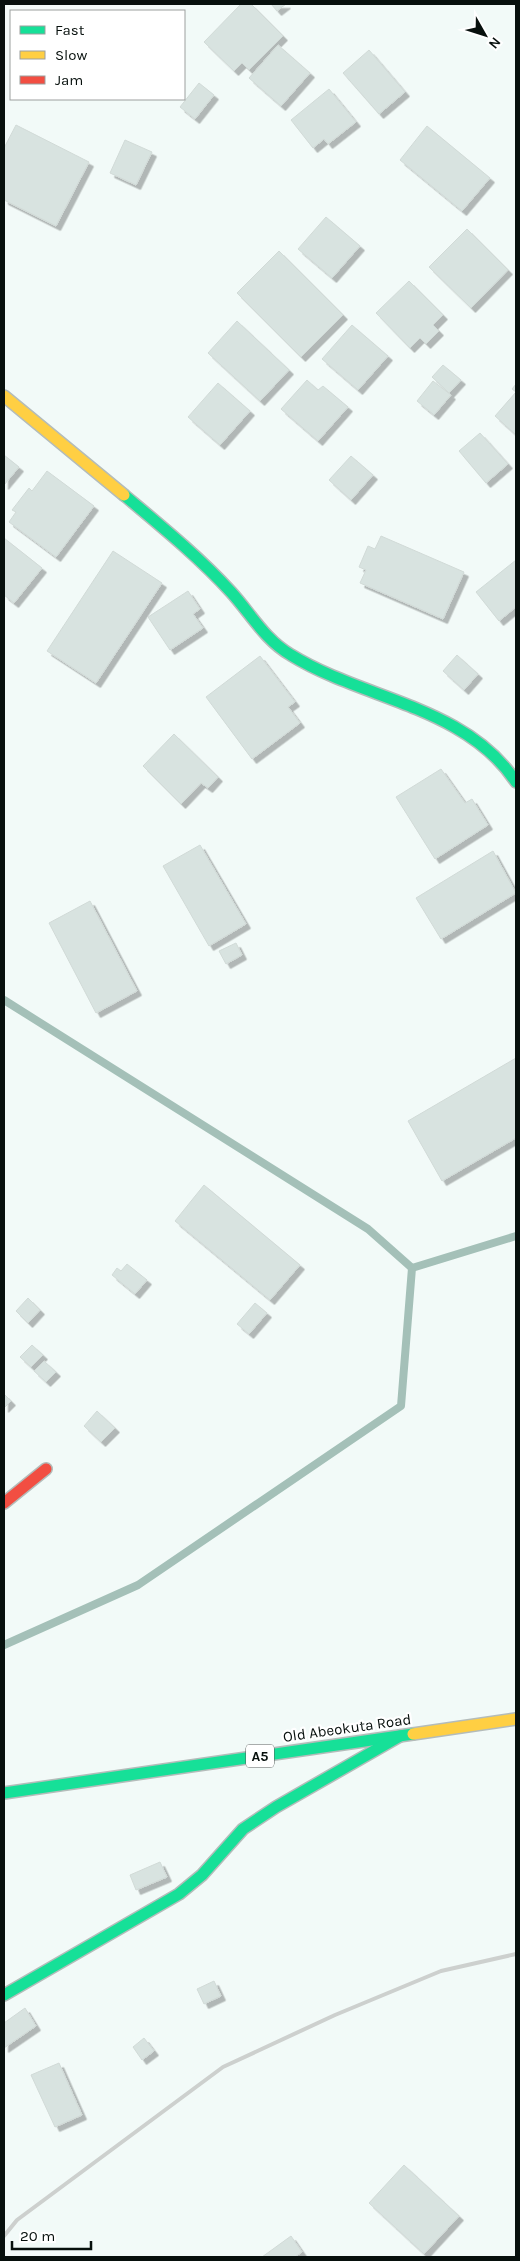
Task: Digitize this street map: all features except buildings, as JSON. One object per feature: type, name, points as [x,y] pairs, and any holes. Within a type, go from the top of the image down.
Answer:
[{"type":"main road","points":[[4,396],[172,534],[231,592],[264,634],[290,656],[352,685],[429,714],[477,740],[504,764],[516,782]]},
{"type":"main road","points":[[4,1503],[46,1469]]},
{"type":"main road","name":"Old Abeokuta Road","points":[[4,1793],[516,1719]]},
{"type":"main road","points":[[4,1995],[179,1894],[202,1875],[242,1829],[276,1807],[402,1736]]},
{"type":"waterway","points":[[4,1000],[368,1229],[412,1268]]},
{"type":"waterway","points":[[4,1645],[138,1585],[401,1406],[412,1268],[516,1236]]},
{"type":"railway","points":[[4,2236],[17,2220],[223,2067],[335,2015],[441,1971],[516,1954]]},
{"type":"traffic: fast","points":[[124,495],[206,566],[231,592],[273,642],[282,649],[320,670],[442,720],[470,736],[495,757],[516,782]]},
{"type":"traffic: fast","points":[[4,1793],[413,1734]]},
{"type":"traffic: fast","points":[[4,1995],[179,1894],[202,1875],[243,1829],[276,1807],[400,1736]]},
{"type":"traffic: slow","points":[[4,396],[124,495]]},
{"type":"traffic: slow","points":[[413,1734],[516,1719]]},
{"type":"traffic: jam","points":[[4,1503],[46,1469]]}]
